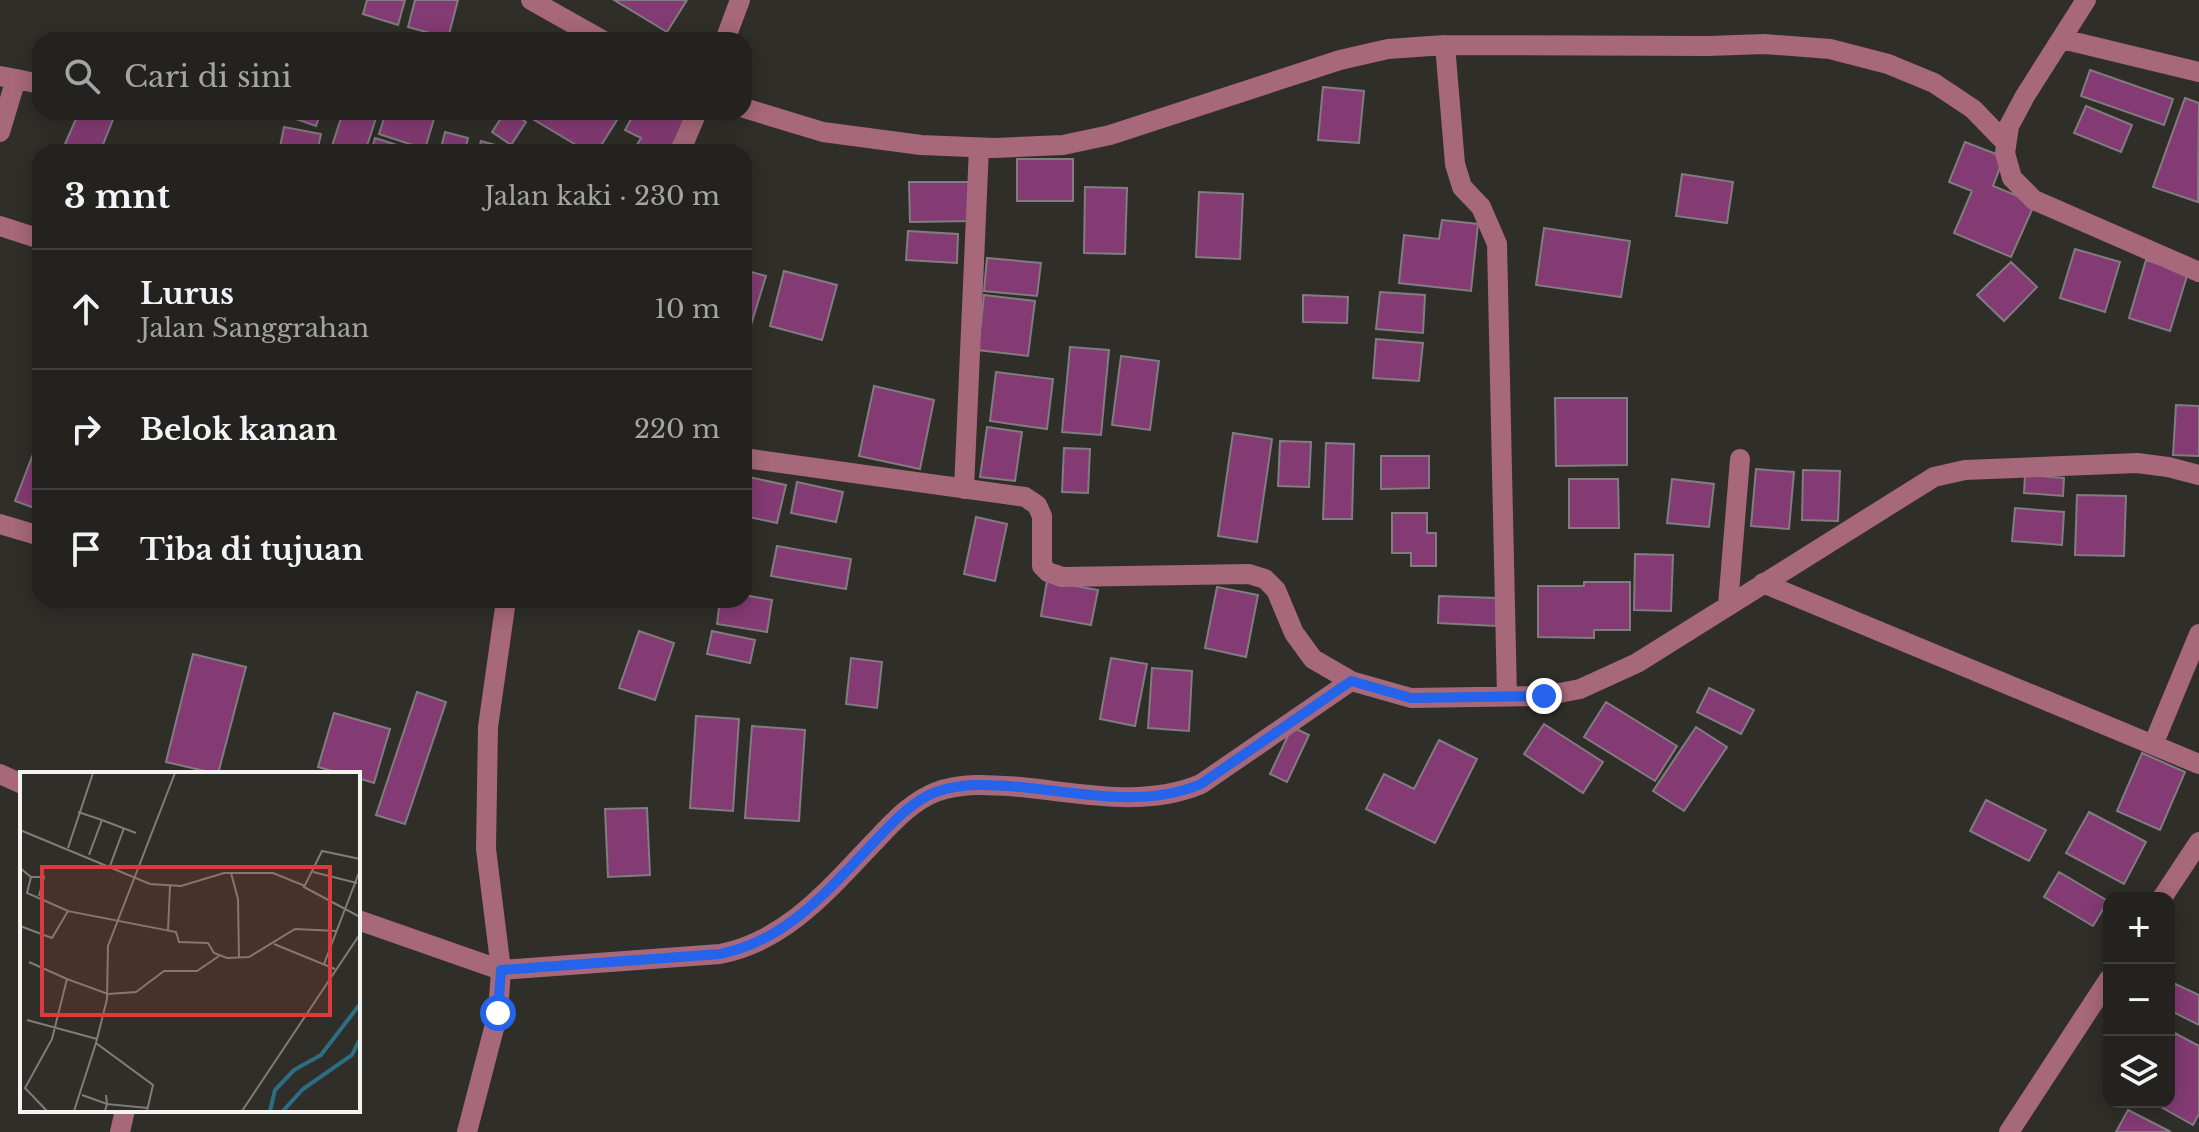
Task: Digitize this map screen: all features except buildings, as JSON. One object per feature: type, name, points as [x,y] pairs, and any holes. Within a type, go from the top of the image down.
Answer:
[{"type":"street","points":[[531,0],[588,32]]},
{"type":"street","points":[[728,32],[740,0]]},
{"type":"street","points":[[2086,0],[2009,126],[2005,153],[2012,178],[2034,200],[2199,272]]},
{"type":"street","points":[[2062,39],[2199,72]]},
{"type":"street","points":[[752,110],[823,132],[921,145],[979,148],[1063,145],[1110,135],[1340,60],[1388,49],[1445,45],[1764,44],[1830,49],[1888,64],[1934,83],[1973,109],[2006,143]]},
{"type":"street","points":[[1445,45],[1455,164],[1462,187],[1481,207],[1497,244],[1507,697]]},
{"type":"street","points":[[0,132],[8,78],[32,82]]},
{"type":"street","points":[[683,144],[694,120]]},
{"type":"street","points":[[964,489],[979,148]]},
{"type":"street","points":[[0,226],[32,236]]},
{"type":"street","points":[[752,459],[1025,497],[1037,505],[1042,516],[1042,566],[1062,577],[1249,574],[1265,579],[1276,590],[1294,633],[1313,659],[1351,681],[1411,698],[1544,696],[1580,689],[1637,663],[1934,477],[1965,470],[2137,463],[2199,475]]},
{"type":"street","points":[[1728,605],[1740,459]]},
{"type":"street","points":[[0,524],[32,534]]},
{"type":"street","points":[[1763,583],[2199,764]]},
{"type":"street","points":[[467,1132],[498,1013],[501,970],[486,849],[487,742],[505,608]]},
{"type":"street","points":[[2153,745],[2199,634]]},
{"type":"street","points":[[360,921],[501,970],[741,950],[794,920],[817,902],[892,823],[932,793],[954,786],[987,784],[1136,798],[1181,793],[1201,784],[1351,681]]},
{"type":"street","points":[[0,774],[20,783]]},
{"type":"street","points":[[2166,892],[2199,842]]},
{"type":"street","points":[[2009,1132],[2103,988]]},
{"type":"street","points":[[120,1132],[125,1112]]},
{"type":"route","points":[[498,1013],[501,970],[720,954],[741,950],[762,940],[817,902],[914,804],[932,793],[954,786],[987,784],[1136,798],[1181,793],[1201,784],[1351,681],[1411,698],[1544,696]]}]
